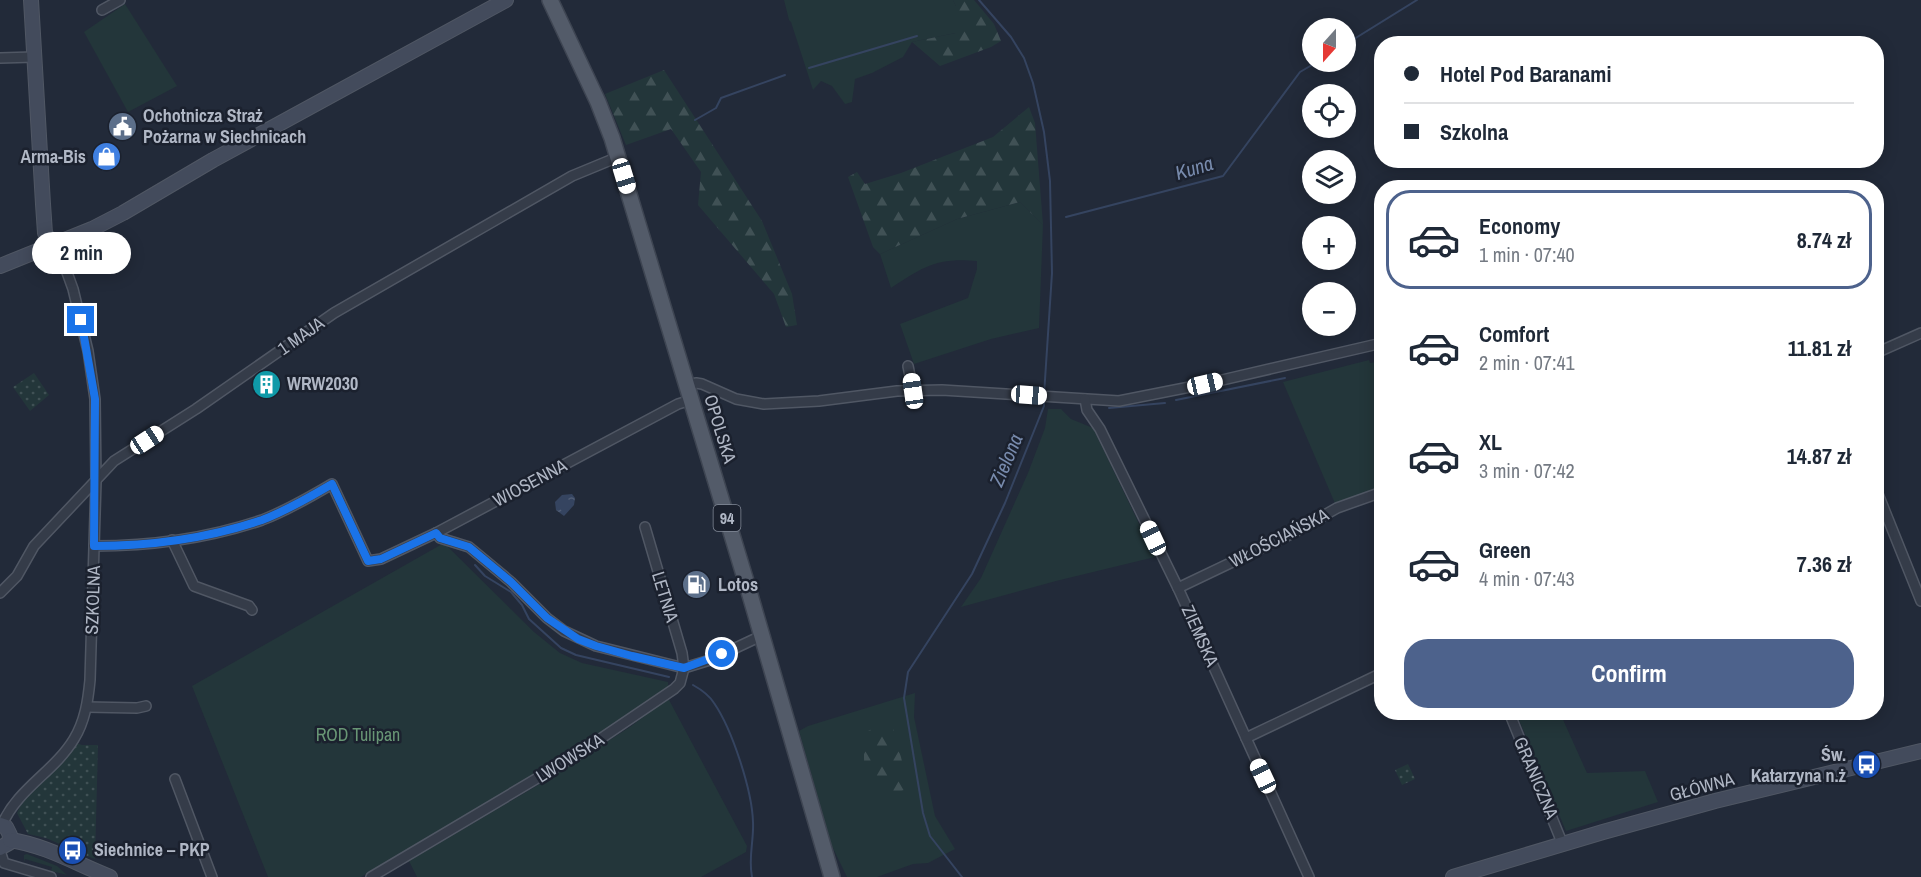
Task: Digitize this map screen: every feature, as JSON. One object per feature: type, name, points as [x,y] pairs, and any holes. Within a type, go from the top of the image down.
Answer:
[{"type":"main road","name":"OPOLSKA","points":[[550,0],[602,112],[618,157],[832,877]]},
{"type":"street","points":[[31,0],[45,230],[52,245]]},
{"type":"street","points":[[102,10],[120,0]]},
{"type":"street","points":[[0,266],[92,229],[123,213],[222,155],[506,0]]},
{"type":"street","points":[[0,58],[34,57]]},
{"type":"street","name":"1 MAJA","points":[[0,593],[17,576],[34,546],[114,461],[196,409],[334,313],[572,176],[618,157]]},
{"type":"street","name":"SZKOLNA","points":[[1,825],[15,801],[74,740],[87,707],[90,680],[96,481],[95,399],[88,351],[73,289],[61,256],[52,245]]},
{"type":"street","points":[[1884,349],[1921,333]]},
{"type":"street","points":[[689,393],[696,383],[736,399],[764,404],[819,401],[897,391],[942,390],[1119,401],[1374,345]]},
{"type":"street","points":[[908,366],[913,391]]},
{"type":"street","name":"WIOSENNA","points":[[172,540],[207,535],[262,519],[332,484],[368,561],[381,559],[436,533],[678,404],[689,393]]},
{"type":"street","name":"ZIEMSKA","points":[[1085,399],[1087,410],[1100,429],[1178,588],[1309,877]]},
{"type":"street","name":"WŁOŚCIAŃSKA","points":[[1178,588],[1293,533],[1337,508],[1374,495]]},
{"type":"street","points":[[1884,509],[1921,601]]},
{"type":"street","name":"LETNIA","points":[[645,527],[682,653],[684,668]]},
{"type":"street","points":[[436,533],[440,538],[469,547],[511,582],[547,618],[578,639],[596,646],[684,668],[710,660],[761,636]]},
{"type":"street","points":[[94,546],[172,540],[194,586],[249,606],[252,610]]},
{"type":"street","name":"LWOWSKA","points":[[371,877],[578,754],[674,689],[680,682],[684,668]]},
{"type":"street","points":[[1246,738],[1374,677]]},
{"type":"street","points":[[87,707],[137,708],[146,706]]},
{"type":"street","name":"GRANICZNA","points":[[1512,720],[1563,845]]},
{"type":"street","name":"GŁÓWNA","points":[[1453,877],[1762,789],[1921,751]]},
{"type":"street","points":[[175,779],[212,877]]},
{"type":"street","points":[[1,825],[9,831],[3,846],[4,863],[51,877]]},
{"type":"street","points":[[3,846],[21,841],[110,877]]},
{"type":"green space","points":[[784,0],[953,0],[956,6],[956,33],[912,42],[903,57],[855,79],[852,102],[845,104],[832,86],[821,81],[813,90]]},
{"type":"green space","points":[[953,0],[974,0],[994,24],[1001,41],[940,66],[912,42],[956,33],[956,6]]},
{"type":"green space","points":[[125,4],[177,86],[128,112],[84,32]]},
{"type":"green space","points":[[664,70],[762,221],[792,294],[797,325],[786,327],[774,294],[698,205],[701,172],[671,129],[626,145],[605,94]]},
{"type":"green space","points":[[1029,107],[1035,123],[1043,225],[1020,202],[957,219],[880,254],[873,247],[848,177],[857,172],[865,184],[901,173],[993,137]]},
{"type":"green space","points":[[1020,202],[1043,225],[1039,328],[991,339],[914,364],[900,324],[968,298],[977,269],[977,261],[951,261],[931,265],[891,288],[880,254],[957,219]]},
{"type":"green space","points":[[1369,360],[1370,363],[1374,362],[1374,492],[1337,508],[1283,382]]},
{"type":"green space","points":[[34,373],[49,395],[30,411],[13,387]]},
{"type":"green space","points":[[1048,409],[1061,409],[1071,419],[1093,428],[1155,557],[961,607],[981,578],[1028,473],[1045,428]]},
{"type":"green space","name":"ROD Tulipan","points":[[444,543],[534,632],[560,653],[582,663],[668,682],[668,687],[572,753],[361,877],[268,877],[192,686]]},
{"type":"green space","points":[[915,693],[914,717],[935,816],[955,849],[928,863],[913,864],[877,877],[847,877],[831,844],[799,731],[808,726]]},
{"type":"green space","points":[[668,698],[747,846],[746,852],[701,877],[417,877],[409,861],[555,775],[630,727]]},
{"type":"green space","points":[[891,719],[909,788],[899,792],[873,793],[869,786],[864,763],[866,732]]},
{"type":"green space","points":[[1519,720],[1563,720],[1587,773],[1645,771],[1658,802],[1566,831]]},
{"type":"green space","points":[[76,743],[98,745],[95,859],[74,851],[75,848],[63,843],[62,845],[28,834],[17,813],[29,793]]},
{"type":"green space","points":[[1408,764],[1415,779],[1402,785],[1395,770]]},
{"type":"green space","points":[[27,854],[57,866],[67,875],[51,871],[52,867],[25,859],[24,862],[24,855]]},
{"type":"water","points":[[572,494],[575,498],[574,505],[564,516],[556,510],[555,502],[562,495]]},
{"type":"waterway","name":"Zielona","points":[[979,0],[1011,37],[1024,58],[1033,83],[1044,132],[1050,181],[1052,273],[1044,395]]},
{"type":"waterway","name":"Kuna","points":[[1356,38],[1417,0]]},
{"type":"waterway","points":[[809,68],[917,36]]},
{"type":"waterway","name":"Kuna","points":[[1066,217],[1223,176],[1302,71]]},
{"type":"waterway","points":[[695,120],[716,108],[721,98],[785,75]]},
{"type":"waterway","points":[[1176,400],[1285,378]]},
{"type":"waterway","name":"Zielona","points":[[962,877],[930,836],[923,813],[904,698],[908,672],[972,574],[1005,503],[1044,401]]},
{"type":"waterway","points":[[1109,408],[1165,403]]},
{"type":"waterway","points":[[475,565],[485,576],[511,592],[522,605],[529,619],[561,648],[576,655],[669,677]]},
{"type":"waterway","points":[[693,685],[710,698],[721,714],[740,760],[752,809],[752,877]]},
{"type":"place","name":"Ochotnicza Straż Pożarna w Siechnicach","points":[[122,126]]},
{"type":"place","name":"Arma-Bis","points":[[107,157]]},
{"type":"place","name":"WRW2030","points":[[266,384]]},
{"type":"place","name":"Lotos","points":[[697,585]]},
{"type":"place","name":"Św. Katarzyna n.ż","points":[[1867,765]]},
{"type":"place","name":"Siechnice – PKP","points":[[73,850]]},
{"type":"route","points":[[81,320],[95,399],[94,546],[207,535],[274,515],[332,484],[368,561],[381,559],[436,533],[440,538],[469,547],[511,582],[547,618],[578,639],[632,656],[684,668],[722,654]]}]
